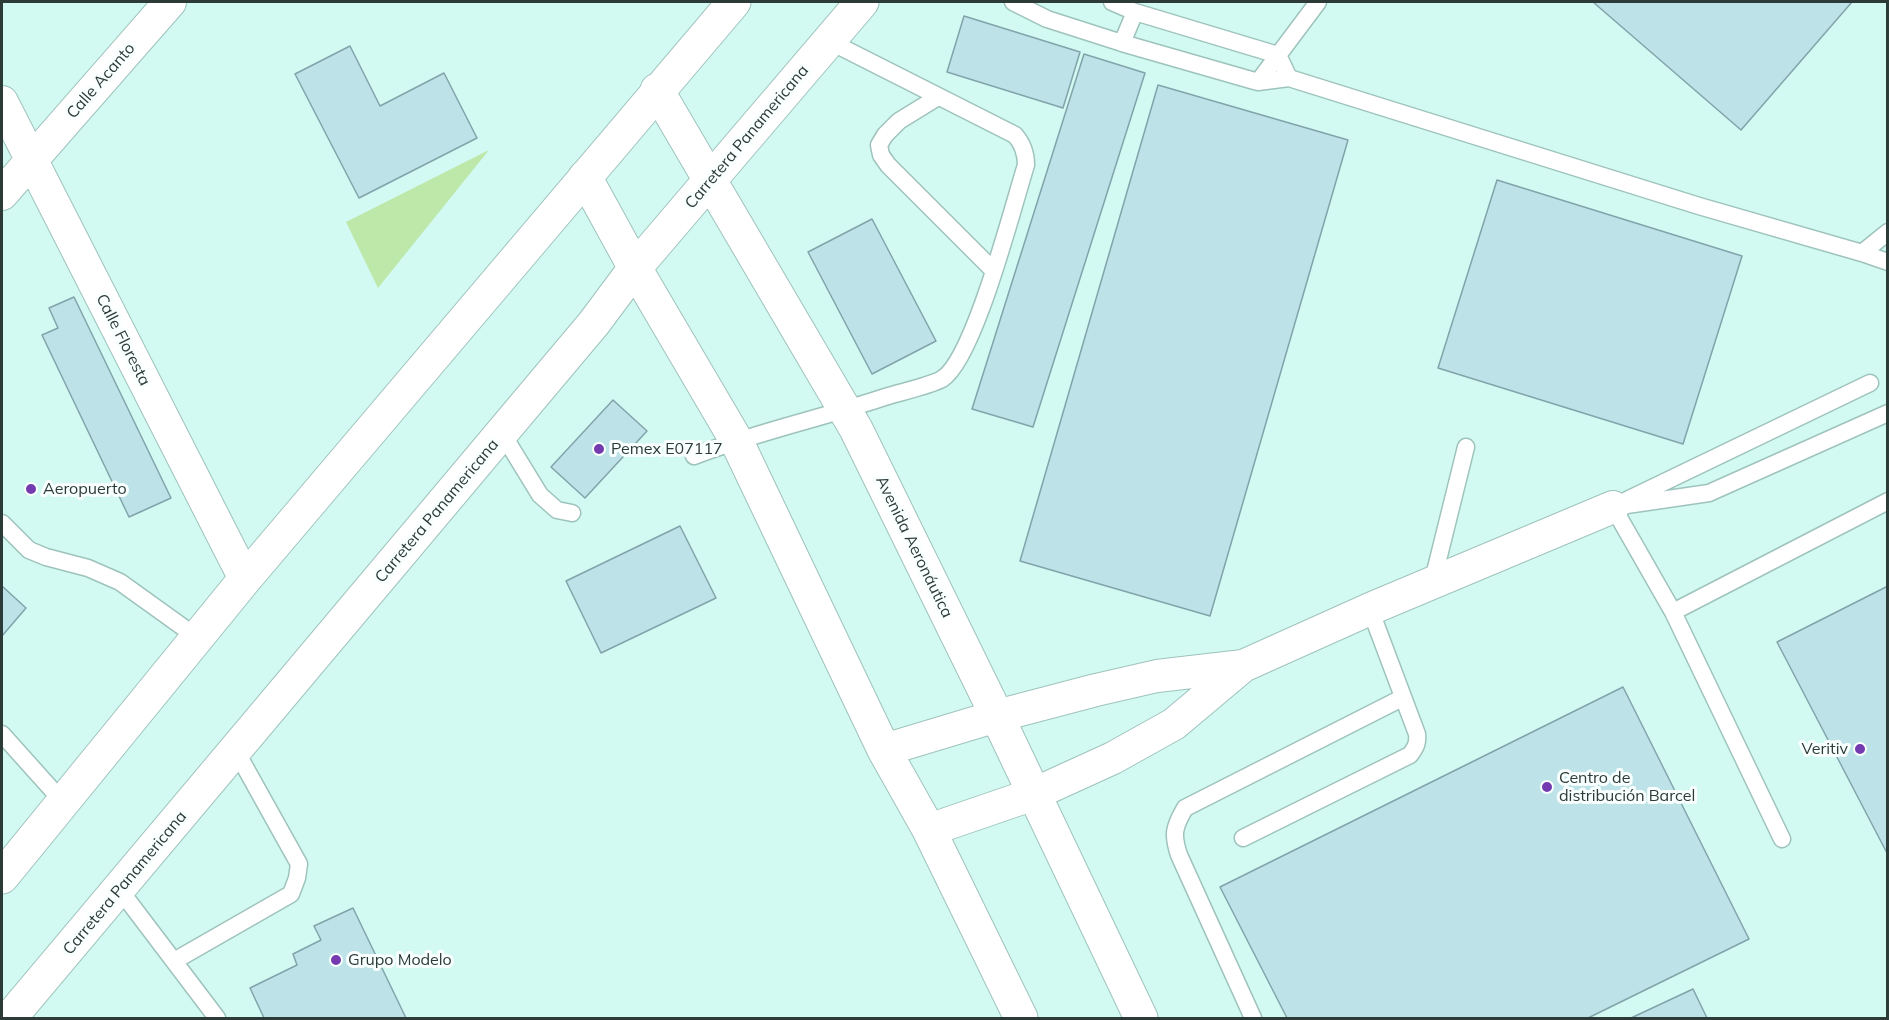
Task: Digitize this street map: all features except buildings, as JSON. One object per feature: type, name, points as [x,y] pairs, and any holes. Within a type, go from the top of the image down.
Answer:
[{"type":"main road","points":[[2,877],[245,579],[657,90],[734,2]]},
{"type":"main road","name":"Carretera Panamericana","points":[[10,1018],[120,890],[594,323],[635,268],[862,2]]},
{"type":"main road","name":"Avenida Aeronáutica","points":[[657,90],[845,410],[997,716],[1141,1018]]},
{"type":"main road","points":[[585,177],[635,268],[736,440],[884,750],[929,831],[1021,1018]]},
{"type":"street","name":"Calle Acanto","points":[[2,194],[170,2]]},
{"type":"street","name":"Calle Floresta","points":[[2,102],[245,579]]},
{"type":"street","points":[[929,831],[1034,794],[1113,758],[1174,724],[1243,666],[1371,609],[1613,507]]},
{"type":"street","points":[[884,750],[997,716],[1156,676],[1243,666]]},
{"type":"lane","points":[[1012,2],[1047,19],[1122,43],[1258,82],[1289,78],[1887,262]]},
{"type":"lane","points":[[1112,2],[1135,12],[1278,55],[1289,78]]},
{"type":"lane","points":[[1258,82],[1318,2]]},
{"type":"lane","points":[[1122,43],[1135,12]]},
{"type":"lane","points":[[694,456],[736,440],[845,410],[942,378],[959,359],[970,338],[994,271],[1026,165],[1026,157],[1020,141],[1015,135],[829,41]]},
{"type":"lane","points":[[938,97],[890,128],[879,146],[881,155],[888,165],[994,271]]},
{"type":"lane","points":[[1862,253],[1887,232]]},
{"type":"lane","points":[[1613,507],[1870,383]]},
{"type":"lane","points":[[1613,507],[1709,493],[1887,414]]},
{"type":"lane","points":[[502,433],[540,495],[557,510],[572,513]]},
{"type":"lane","points":[[1432,584],[1466,447]]},
{"type":"lane","points":[[1672,612],[1887,501]]},
{"type":"lane","points":[[1613,507],[1672,612],[1782,839]]},
{"type":"lane","points":[[2,523],[29,550],[88,568],[120,582],[198,638]]},
{"type":"lane","points":[[1243,838],[1410,755],[1418,742],[1371,609]]},
{"type":"lane","points":[[1253,1018],[1179,855],[1174,840],[1176,825],[1185,808],[1402,698]]},
{"type":"lane","points":[[2,734],[63,802]]},
{"type":"lane","points":[[174,962],[291,894],[297,879],[298,864],[236,751]]},
{"type":"lane","points":[[120,890],[217,1018]]},
{"type":"green space","points":[[489,150],[378,288],[346,222]]},
{"type":"place","name":"Pemex E07117","points":[[599,449]]},
{"type":"place","name":"Aeropuerto","points":[[31,489]]},
{"type":"place","name":"Veritiv","points":[[1860,749]]},
{"type":"place","name":"Centro de distribución Barcel","points":[[1547,787]]},
{"type":"place","name":"Grupo Modelo","points":[[336,960]]}]
